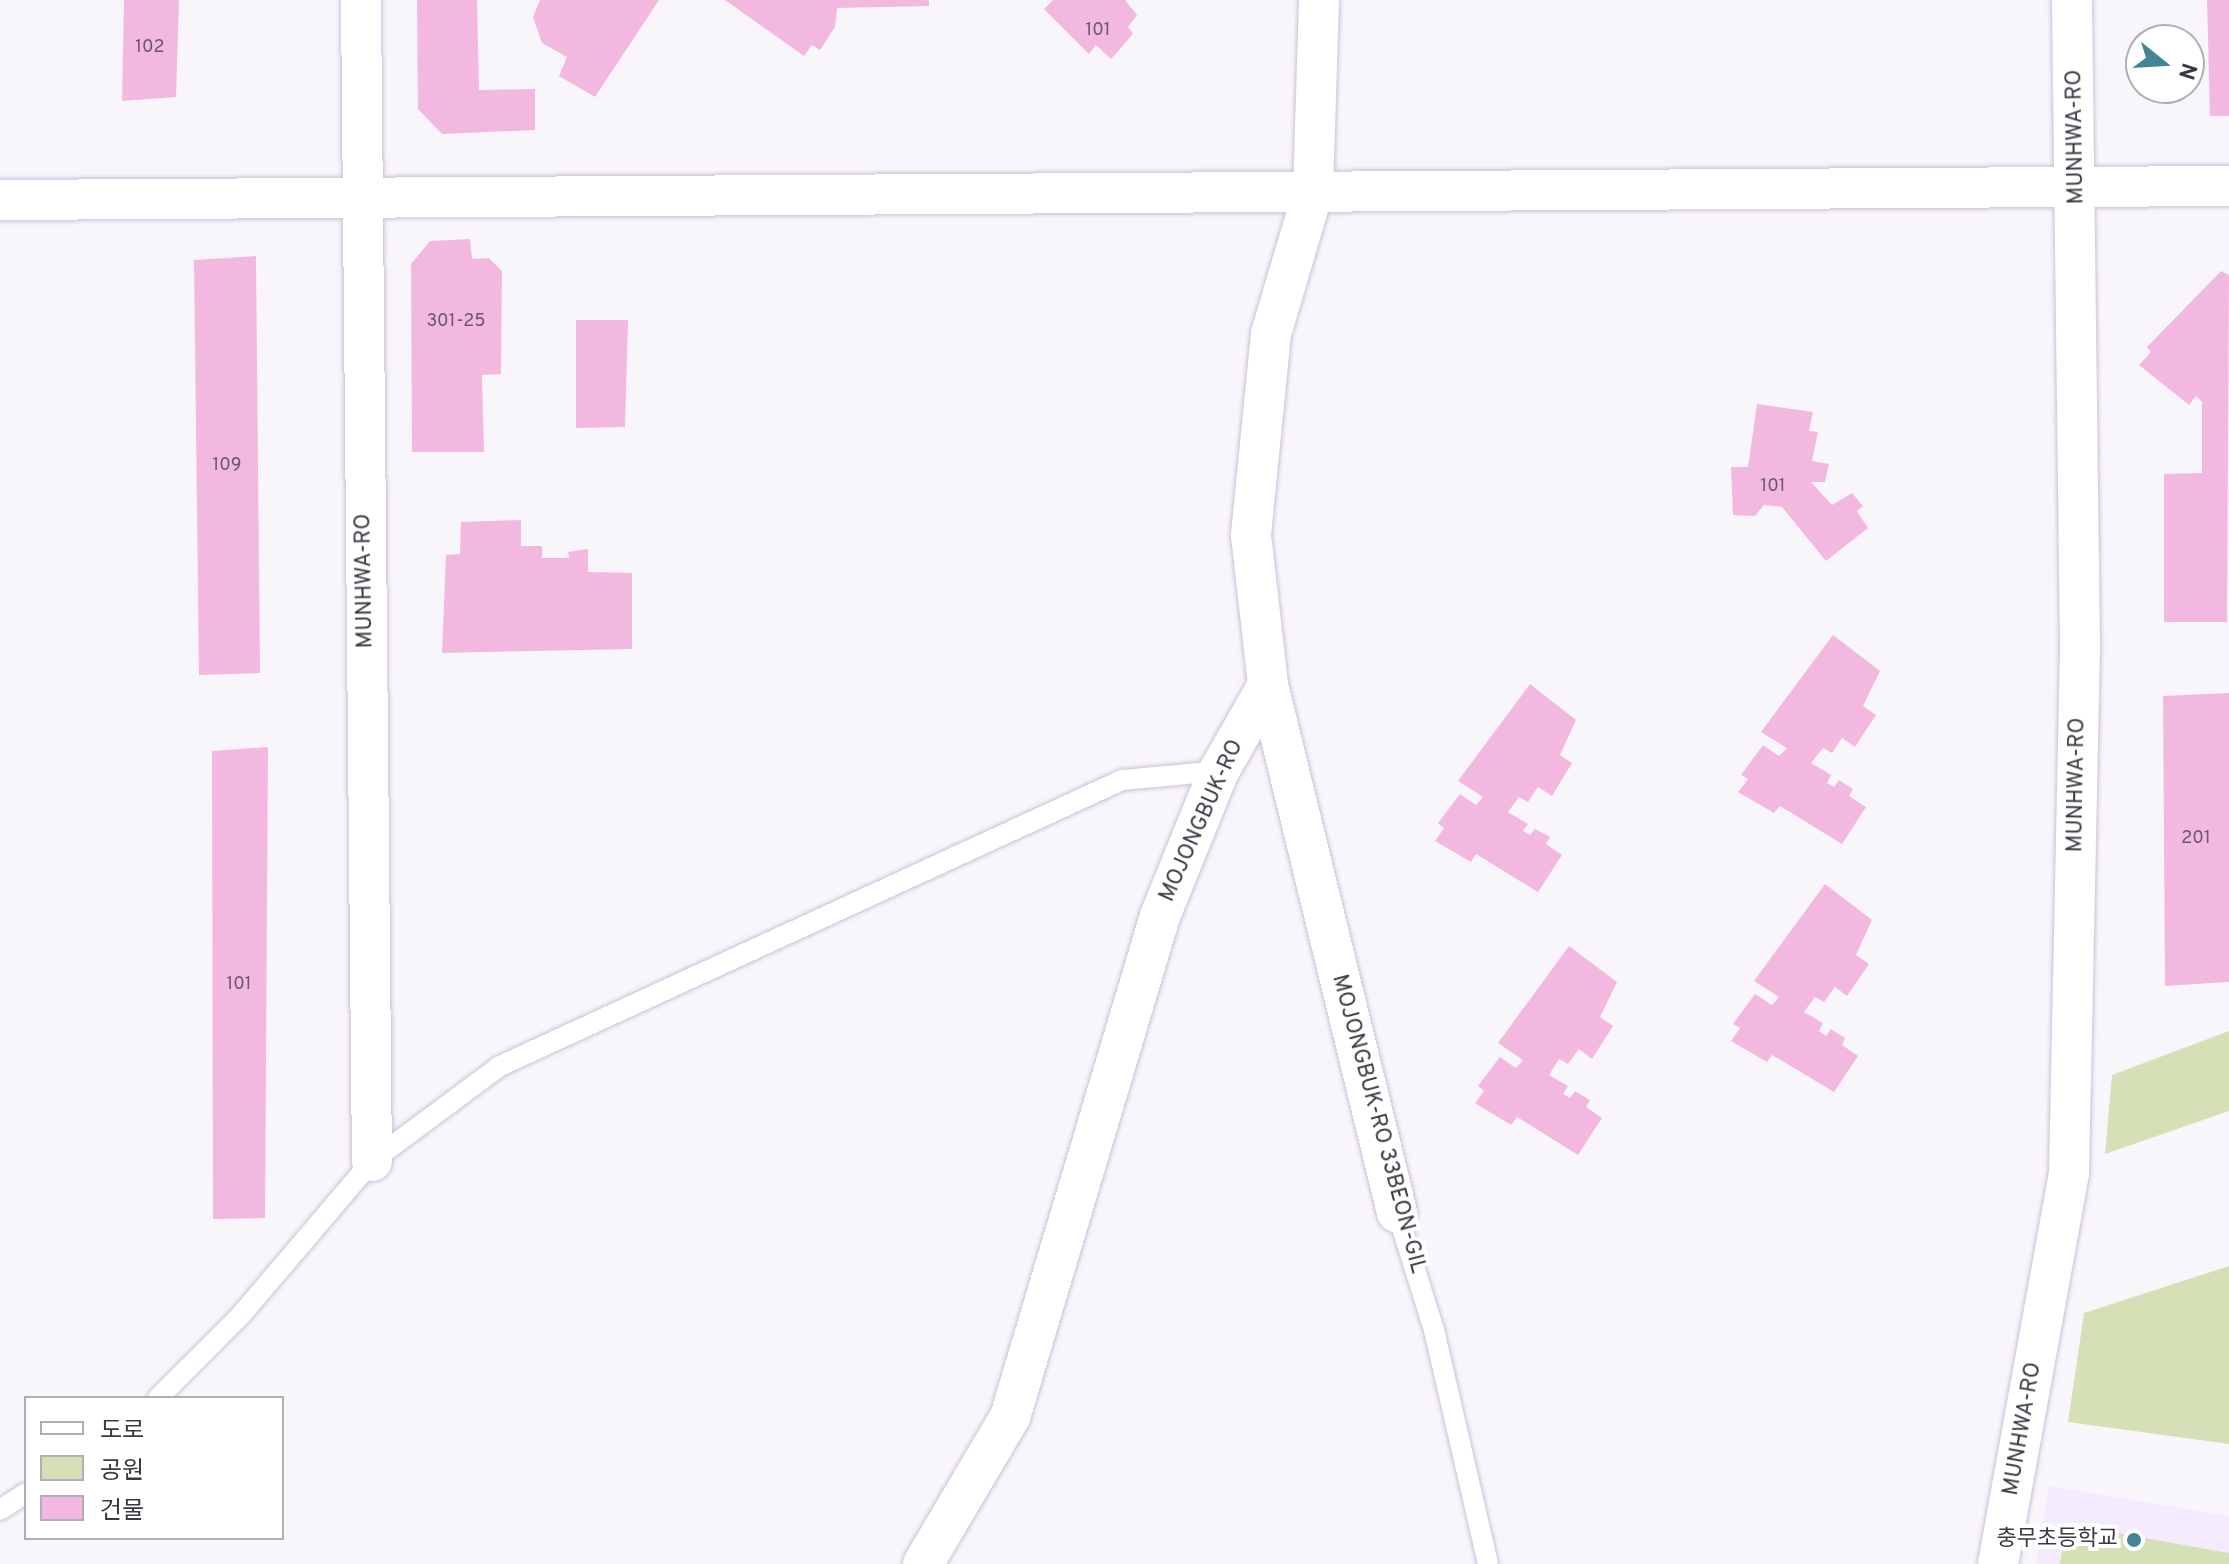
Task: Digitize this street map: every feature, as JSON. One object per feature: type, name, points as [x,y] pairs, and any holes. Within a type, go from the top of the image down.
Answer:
[{"type":"street","name":"MUNHWA-RO","points":[[361,0],[372,1161]]},
{"type":"street","points":[[1268,685],[1252,520],[1271,334],[1313,192],[1319,0]]},
{"type":"street","name":"MUNHWA-RO","points":[[1998,1564],[2069,1173],[2080,647],[2078,184],[2072,0]]},
{"type":"street","points":[[0,200],[362,202],[2078,184],[2229,186]]},
{"type":"street","name":"MOJONGBUK-RO","points":[[923,1564],[1010,1417],[1116,1049],[1219,771],[1268,685]]},
{"type":"street","name":"MOJONGBUK-RO 33BEON-GIL","points":[[1268,685],[1397,1212]]},
{"type":"lane","points":[[160,1396],[241,1315],[372,1161],[500,1066],[1122,780],[1219,771]]},
{"type":"lane","name":"MOJONGBUK-RO 33BEON-GIL","points":[[1397,1212],[1434,1330],[1488,1564]]},
{"type":"lane","points":[[0,1510],[24,1494]]},
{"type":"shaded area","name":"충무초등학교","points":[[2049,1486],[2229,1516],[2229,1564],[2036,1564]]},
{"type":"green space","points":[[2229,1031],[2229,1111],[2105,1154],[2112,1075]]},
{"type":"green space","points":[[2229,1266],[2229,1444],[2068,1422],[2084,1313]]},
{"type":"green space","points":[[2066,1524],[2229,1553],[2229,1564],[2060,1564]]},
{"type":"building","points":[[124,0],[179,0],[176,97],[122,101]]},
{"type":"building","points":[[417,0],[477,0],[479,90],[535,89],[535,130],[442,134],[418,109]]},
{"type":"building","points":[[540,0],[659,0],[595,97],[559,76],[567,57],[542,43],[533,17]]},
{"type":"building","points":[[725,0],[929,0],[929,6],[837,8],[835,27],[820,50],[812,45],[804,56]]},
{"type":"building","points":[[1053,0],[1125,0],[1137,15],[1128,27],[1133,34],[1111,59],[1096,45],[1089,54],[1044,9]]},
{"type":"building","points":[[2207,0],[2229,0],[2229,116],[2210,116]]},
{"type":"building","points":[[470,239],[472,259],[489,258],[502,271],[501,374],[482,375],[484,452],[412,452],[411,264],[430,241]]},
{"type":"building","points":[[256,256],[260,673],[199,675],[194,260]]},
{"type":"building","points":[[2221,271],[2229,275],[2227,622],[2164,622],[2164,474],[2202,473],[2202,402],[2196,396],[2189,405],[2139,365],[2151,352],[2147,347]]},
{"type":"building","points":[[576,320],[628,320],[625,427],[576,428]]},
{"type":"building","points":[[1757,404],[1813,412],[1809,431],[1818,432],[1812,461],[1829,464],[1825,482],[1811,482],[1832,505],[1852,493],[1863,506],[1857,511],[1868,528],[1826,561],[1782,507],[1764,505],[1755,516],[1733,515],[1731,467],[1748,467]]},
{"type":"building","points":[[521,520],[521,546],[542,546],[542,558],[569,558],[568,552],[588,549],[588,572],[632,573],[632,649],[442,653],[446,555],[460,554],[461,522]]},
{"type":"building","points":[[1833,635],[1880,671],[1863,706],[1876,715],[1855,747],[1842,738],[1832,753],[1823,748],[1811,763],[1831,775],[1827,783],[1834,787],[1839,780],[1853,789],[1849,796],[1866,807],[1842,844],[1780,806],[1774,813],[1738,792],[1748,779],[1741,775],[1763,745],[1779,756],[1787,748],[1761,732]]},
{"type":"building","points":[[1530,684],[1576,720],[1560,755],[1572,763],[1552,796],[1538,787],[1528,802],[1519,797],[1508,812],[1528,824],[1523,831],[1530,835],[1535,829],[1550,837],[1546,844],[1562,855],[1538,892],[1476,854],[1471,862],[1435,841],[1444,828],[1438,823],[1460,794],[1476,805],[1483,797],[1458,781]]},
{"type":"building","points":[[2229,693],[2229,982],[2165,986],[2163,696]]},
{"type":"building","points":[[268,747],[265,1218],[213,1219],[212,751]]},
{"type":"building","points":[[1825,884],[1872,920],[1856,955],[1869,964],[1847,996],[1835,987],[1824,1002],[1815,997],[1804,1012],[1823,1023],[1819,1031],[1826,1036],[1831,1029],[1845,1038],[1842,1045],[1858,1056],[1834,1092],[1772,1055],[1767,1062],[1731,1041],[1740,1028],[1733,1024],[1755,994],[1772,1005],[1779,997],[1754,981]]},
{"type":"building","points":[[1569,946],[1617,982],[1600,1017],[1613,1026],[1592,1059],[1579,1049],[1568,1064],[1559,1059],[1549,1075],[1568,1086],[1563,1094],[1570,1098],[1575,1091],[1590,1100],[1586,1107],[1602,1118],[1578,1155],[1517,1117],[1511,1125],[1475,1103],[1484,1091],[1478,1086],[1500,1057],[1516,1068],[1523,1060],[1498,1043]]},
{"type":"place","name":"충무초등학교","points":[[2134,1540]]}]
